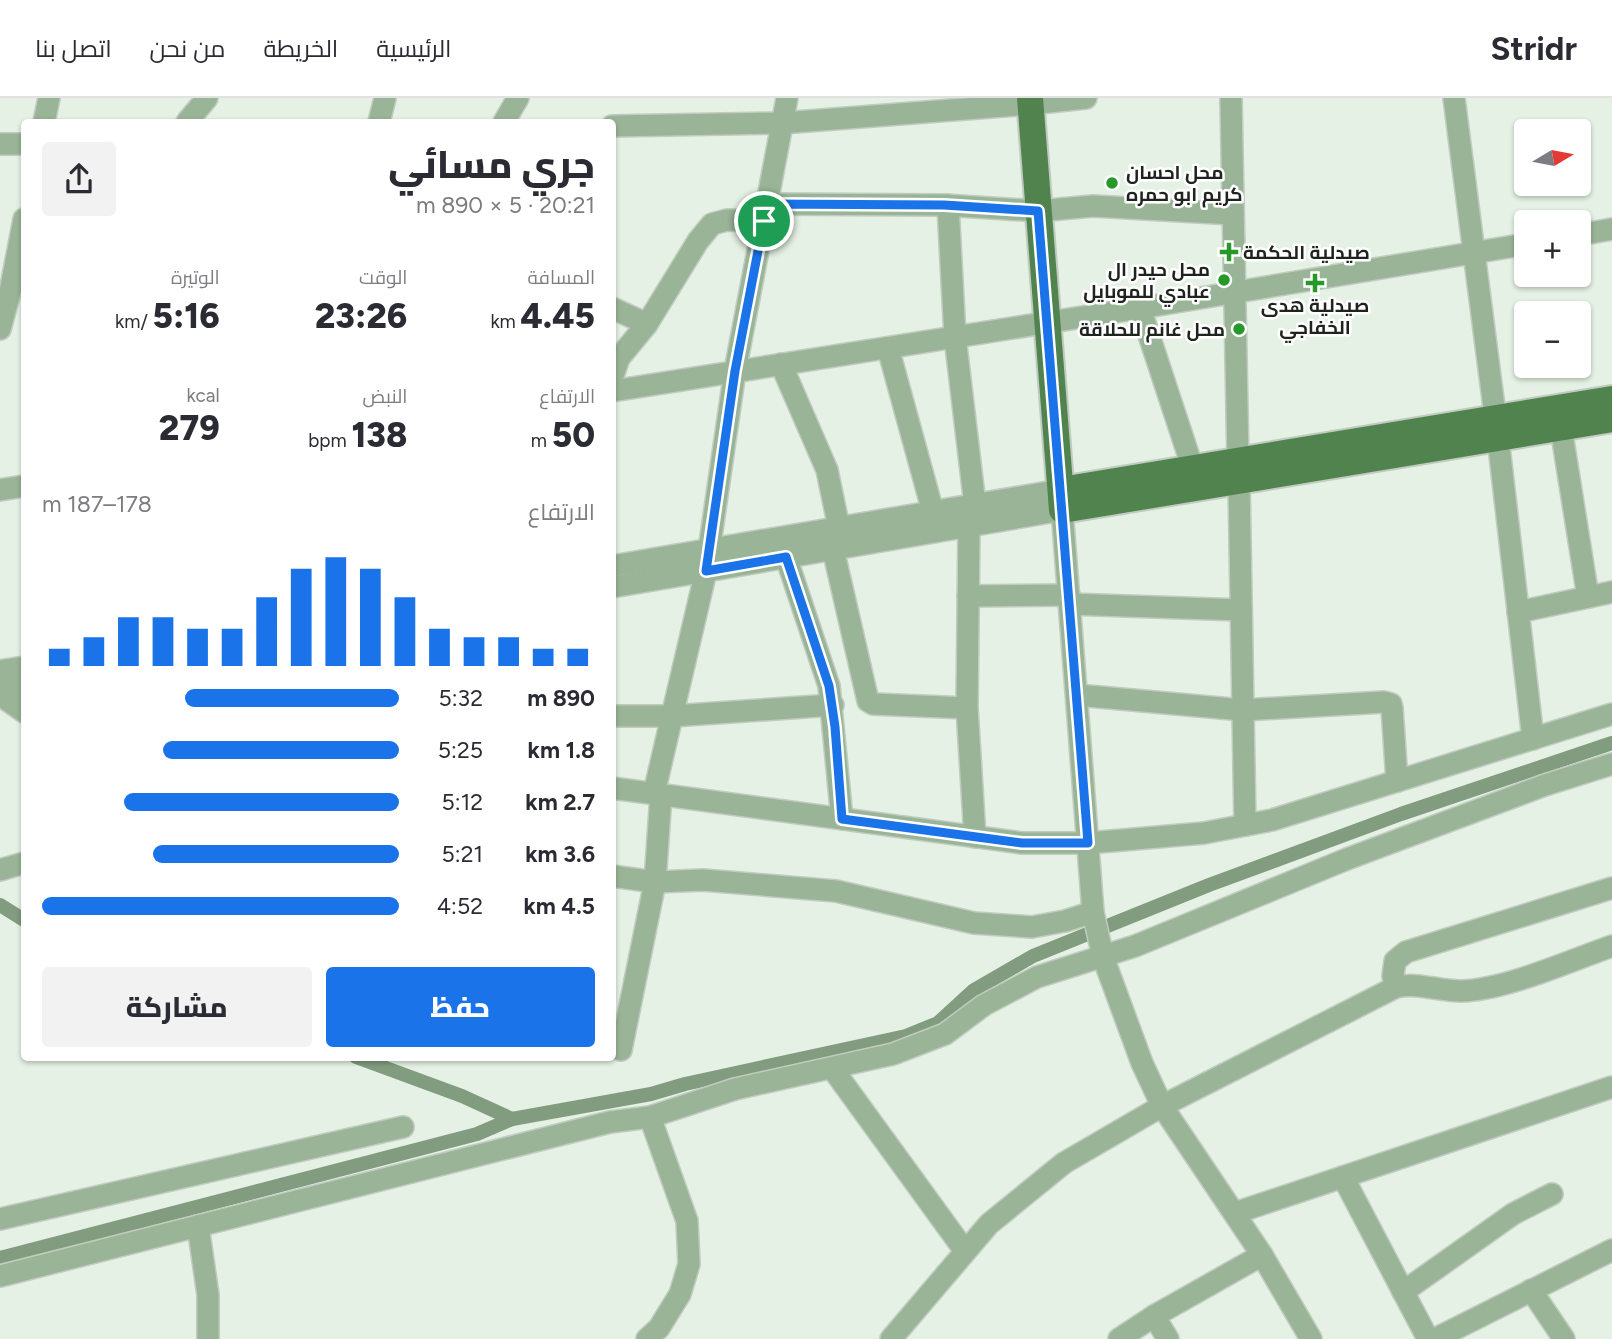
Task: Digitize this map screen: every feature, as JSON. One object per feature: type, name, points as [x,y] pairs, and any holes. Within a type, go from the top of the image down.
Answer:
[{"type":"main road","points":[[1030,101],[1061,500]]},
{"type":"main road","points":[[1061,500],[1497,428],[1612,399]]},
{"type":"main road","points":[[1497,428],[1561,428],[1612,419]]},
{"type":"main road","points":[[1061,500],[1193,469],[1238,472]]},
{"type":"street","points":[[44,119],[48,98]]},
{"type":"street","points":[[190,119],[207,98]]},
{"type":"street","points":[[380,119],[385,98]]},
{"type":"street","points":[[506,119],[517,98]]},
{"type":"street","points":[[621,1050],[655,882],[658,794],[672,716],[708,560],[735,371],[787,98]]},
{"type":"street","points":[[616,126],[782,123],[1086,98]]},
{"type":"street","points":[[1231,98],[1245,825]]},
{"type":"street","points":[[1454,98],[1497,428],[1533,739]]},
{"type":"street","points":[[0,144],[21,144]]},
{"type":"street","points":[[616,367],[619,358],[647,324],[698,241],[712,224],[727,220],[765,213],[948,205],[1038,211],[1093,206],[1233,214]]},
{"type":"street","points":[[948,205],[955,337],[975,505]]},
{"type":"street","points":[[1591,233],[1612,229]]},
{"type":"street","points":[[616,390],[1514,246]]},
{"type":"street","points":[[0,329],[17,291],[21,250]]},
{"type":"street","points":[[1140,308],[1193,469]]},
{"type":"street","points":[[616,309],[647,324]]},
{"type":"street","points":[[888,348],[933,512]]},
{"type":"street","points":[[781,364],[827,470],[839,528]]},
{"type":"street","points":[[1561,428],[1588,597]]},
{"type":"street","points":[[0,490],[21,486]]},
{"type":"street","points":[[616,586],[839,528],[975,505],[1061,500]]},
{"type":"street","points":[[616,566],[786,557],[969,526],[1061,500]]},
{"type":"street","points":[[1061,500],[1093,912],[1101,950],[1142,1063],[1162,1106],[1262,1255],[1311,1339]]},
{"type":"street","points":[[969,526],[967,708],[975,837]]},
{"type":"street","points":[[833,549],[868,701],[873,704],[967,708]]},
{"type":"street","points":[[786,557],[829,686],[833,705],[842,819]]},
{"type":"street","points":[[1518,612],[1612,592]]},
{"type":"street","points":[[968,596],[1241,610]]},
{"type":"street","points":[[0,671],[21,668]]},
{"type":"street","points":[[0,693],[21,688]]},
{"type":"street","points":[[0,693],[21,710]]},
{"type":"street","points":[[1077,695],[1243,710],[1384,702],[1391,704],[1397,781]]},
{"type":"street","points":[[616,716],[672,716],[833,705]]},
{"type":"street","points":[[616,789],[1022,843],[1088,843],[1204,833],[1272,820],[1612,714]]},
{"type":"street","points":[[0,1276],[610,1122],[650,1117],[735,1089],[893,1055],[946,1034],[984,1005],[1037,977],[1101,950],[1135,946],[1347,859],[1545,785],[1612,764]]},
{"type":"street","points":[[0,870],[21,864]]},
{"type":"street","points":[[616,877],[655,882],[703,880],[836,891],[975,923],[997,925],[1032,927],[1093,912]]},
{"type":"street","points":[[1396,987],[1393,976],[1395,961],[1406,952],[1612,888]]},
{"type":"street","points":[[891,1339],[989,1224],[1064,1163],[1162,1106],[1396,987],[1411,983],[1460,991],[1495,987],[1612,946]]},
{"type":"street","points":[[832,1068],[965,1251]]},
{"type":"street","points":[[1235,1213],[1612,1087]]},
{"type":"street","points":[[647,1339],[659,1328],[680,1294],[689,1264],[687,1221],[650,1117]]},
{"type":"street","points":[[0,1219],[403,1127]]},
{"type":"street","points":[[1343,1177],[1428,1339]]},
{"type":"street","points":[[1403,1292],[1513,1214],[1552,1194]]},
{"type":"street","points":[[198,1226],[208,1295],[208,1339]]},
{"type":"street","points":[[1435,1339],[1612,1250]]},
{"type":"street","points":[[1119,1339],[1154,1316],[1262,1255]]},
{"type":"street","points":[[1531,1290],[1563,1339]]},
{"type":"street","points":[[1154,1316],[1168,1339]]},
{"type":"waterway","points":[[0,1258],[477,1134],[512,1119],[651,1094],[685,1084],[906,1036],[938,1023],[974,990],[1033,956],[1209,885],[1401,814],[1612,743]]},
{"type":"waterway","points":[[0,905],[21,918]]},
{"type":"waterway","points":[[367,1061],[462,1096],[512,1119]]},
{"type":"place","name":"محل احسان كريم ابو حمره","points":[[1112,183]]},
{"type":"place","name":"صيدلية الحكمة","points":[[1229,252]]},
{"type":"place","name":"محل حيدر ال عبادي للموبايل","points":[[1224,280]]},
{"type":"place","name":"صيدلية هدى الخفاجي","points":[[1315,283]]},
{"type":"place","name":"محل غانم للحلاقة","points":[[1239,329]]},
{"type":"route","points":[[767,204],[944,205],[1038,211],[1088,843],[1022,843],[842,819],[833,705],[829,686],[786,557],[706,571],[735,371],[764,221],[767,204]]}]
